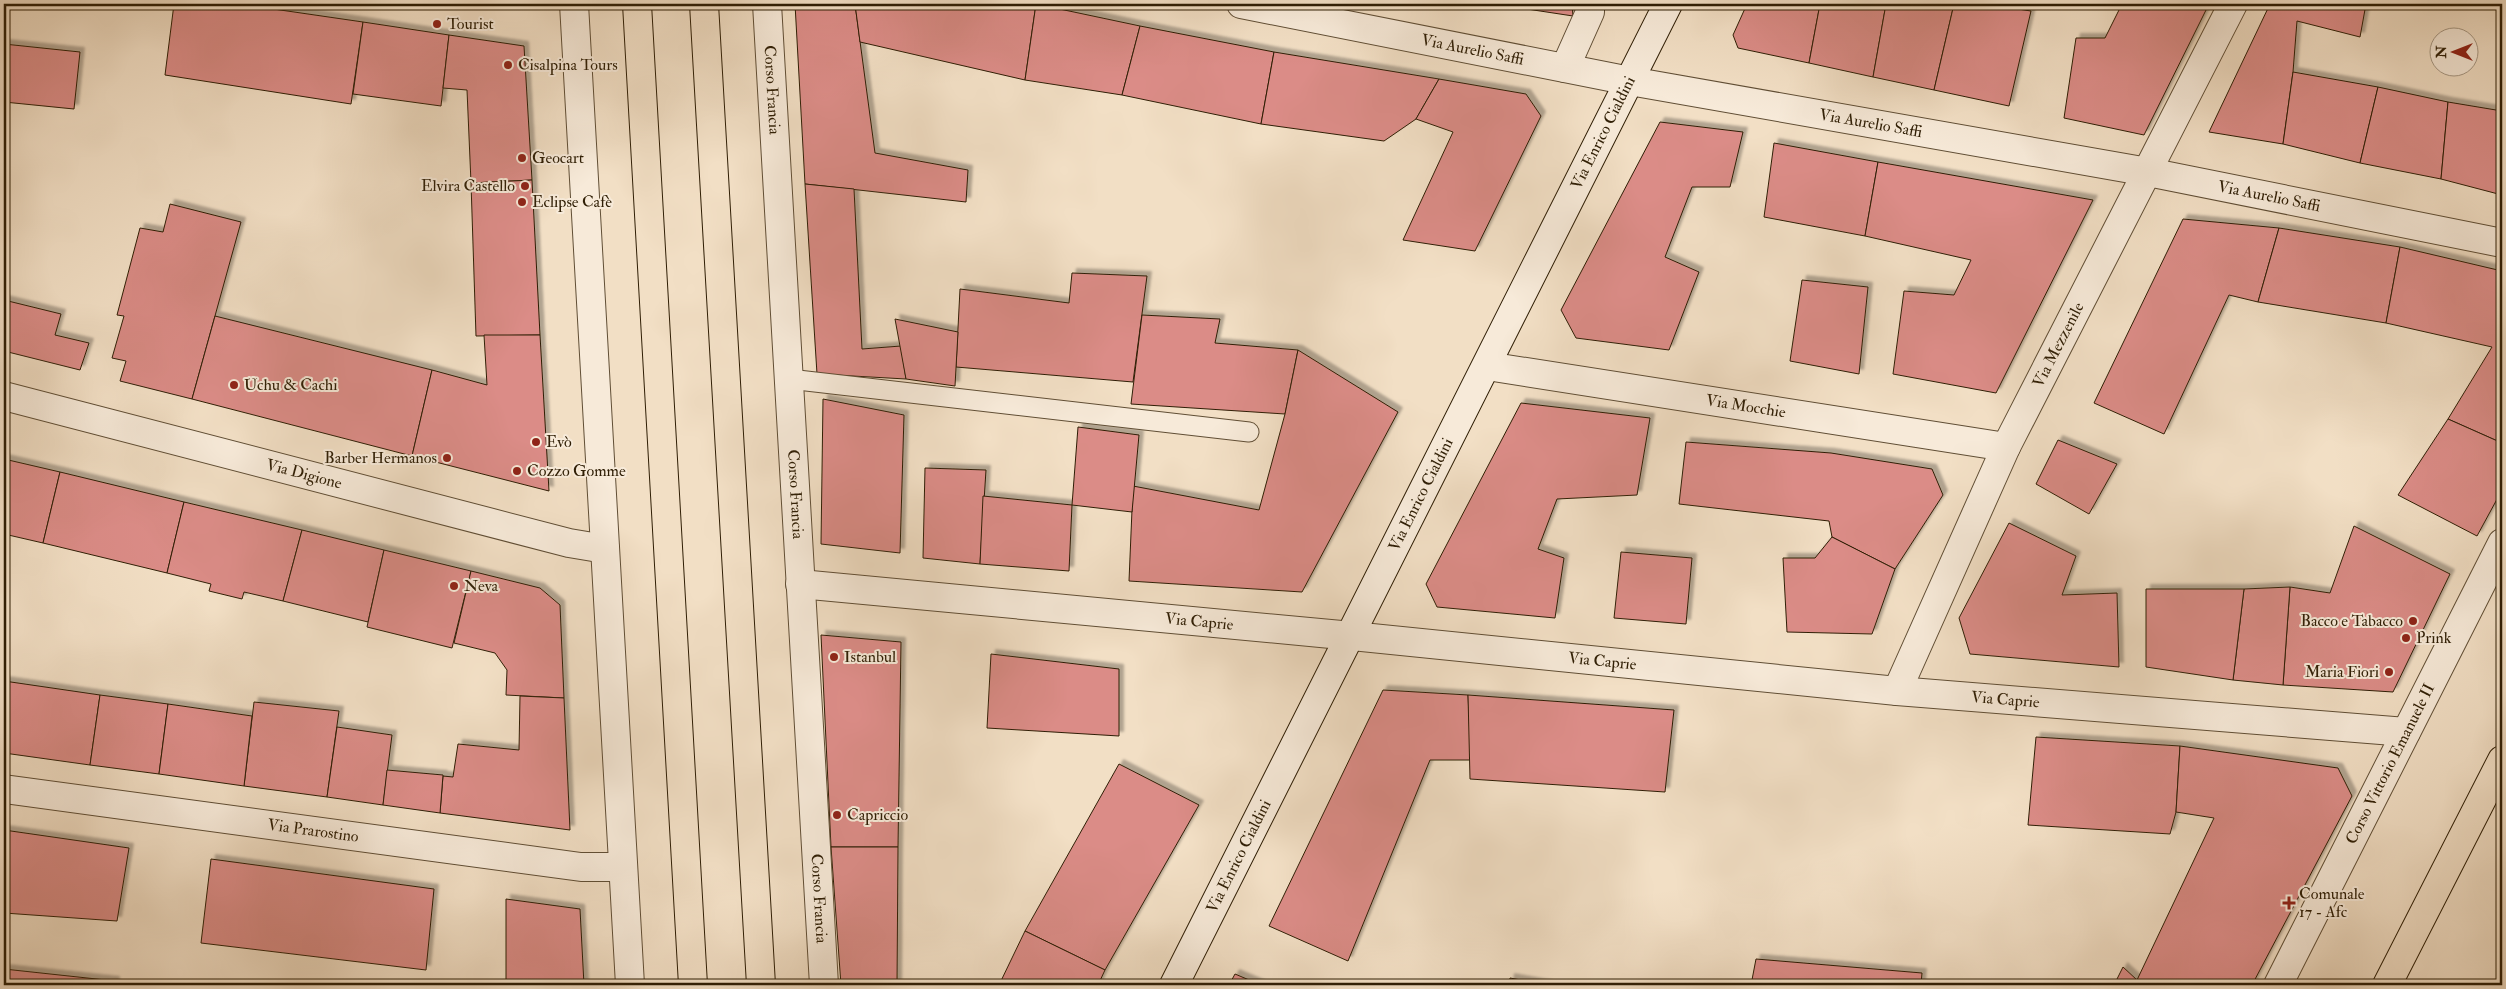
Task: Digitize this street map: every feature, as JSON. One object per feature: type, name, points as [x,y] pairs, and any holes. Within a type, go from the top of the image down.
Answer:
[{"type":"main road","points":[[637,4],[693,985]]},
{"type":"main road","points":[[704,4],[761,985]]},
{"type":"main road","points":[[2387,985],[2502,760]]},
{"type":"street","points":[[574,4],[630,985]]},
{"type":"street","name":"Corso Francia","points":[[767,4],[824,985]]},
{"type":"street","name":"Via Aurelio Saffi","points":[[1241,4],[1630,81],[2148,172],[2502,243]]},
{"type":"street","points":[[1565,68],[1590,12],[1590,4]]},
{"type":"street","name":"Via Enrico Cialdini","points":[[1174,985],[1352,636],[1668,4]]},
{"type":"street","name":"Via Mezzenile","points":[[1896,692],[2006,447],[2234,4]]},
{"type":"street","name":"Via Mocchie","points":[[1487,366],[2006,447]]},
{"type":"street","name":"Via Digione","points":[[4,396],[560,540],[605,549]]},
{"type":"street","name":"Corso Vittorio Emanuele II","points":[[2278,985],[2502,543]]},
{"type":"street","name":"Via Caprie","points":[[800,584],[1352,636],[1896,692],[2406,732]]},
{"type":"street","name":"Via Prarostino","points":[[4,789],[582,867],[623,868]]},
{"type":"lane","points":[[789,379],[1249,432]]},
{"type":"building","points":[[174,4],[239,4],[363,22],[351,104],[165,75]]},
{"type":"building","points":[[795,4],[855,4],[875,153],[968,170],[966,202],[805,184]]},
{"type":"building","points":[[855,4],[1036,4],[1025,80],[860,42]]},
{"type":"building","points":[[1036,4],[1140,26],[1122,95],[1025,80]]},
{"type":"building","points":[[1494,4],[1572,4],[1573,16]]},
{"type":"building","points":[[1747,4],[1820,4],[1809,63],[1738,48],[1733,35]]},
{"type":"building","points":[[1820,4],[1886,4],[1873,77],[1809,63]]},
{"type":"building","points":[[1886,4],[1954,4],[1934,90],[1873,77]]},
{"type":"building","points":[[1954,4],[1985,4],[2031,11],[2009,106],[1934,90]]},
{"type":"building","points":[[2122,4],[2209,4],[2144,135],[2064,118],[2076,38],[2105,38]]},
{"type":"building","points":[[2270,4],[2366,4],[2360,37],[2297,21],[2293,72],[2283,144],[2209,132]]},
{"type":"building","points":[[363,22],[449,35],[441,106],[353,94]]},
{"type":"building","points":[[1140,26],[1274,52],[1261,124],[1122,95]]},
{"type":"building","points":[[449,35],[524,46],[532,180],[471,183],[467,90],[443,88]]},
{"type":"building","points":[[4,44],[80,52],[74,109],[4,102]]},
{"type":"building","points":[[1274,52],[1439,79],[1416,119],[1384,141],[1261,124]]},
{"type":"building","points":[[2293,72],[2378,87],[2360,163],[2283,144]]},
{"type":"building","points":[[1439,79],[1526,94],[1541,116],[1475,251],[1403,240],[1453,132],[1416,119]]},
{"type":"building","points":[[2378,87],[2448,102],[2441,179],[2360,163]]},
{"type":"building","points":[[2448,102],[2502,111],[2502,195],[2441,179]]},
{"type":"building","points":[[1660,122],[1743,132],[1730,187],[1692,187],[1665,257],[1699,272],[1669,350],[1576,338],[1561,310]]},
{"type":"building","points":[[1774,143],[1878,162],[1865,236],[1764,217]]},
{"type":"building","points":[[1878,162],[2093,200],[1996,393],[1893,374],[1904,291],[1954,295],[1971,260],[1865,236]]},
{"type":"building","points":[[532,180],[540,335],[476,336],[471,183]]},
{"type":"building","points":[[805,184],[854,189],[862,349],[901,346],[906,379],[817,374]]},
{"type":"building","points":[[170,204],[241,222],[192,399],[120,381],[126,361],[112,358],[124,316],[117,315],[140,228],[163,232]]},
{"type":"building","points":[[2183,219],[2279,228],[2258,302],[2229,295],[2164,434],[2094,403]]},
{"type":"building","points":[[2279,228],[2400,247],[2386,323],[2258,302]]},
{"type":"building","points":[[2400,247],[2502,271],[2502,443],[2448,419],[2492,347],[2386,323]]},
{"type":"building","points":[[1072,273],[1147,276],[1133,382],[956,367],[960,289],[1069,303]]},
{"type":"building","points":[[1802,280],[1868,287],[1859,374],[1790,361]]},
{"type":"building","points":[[4,300],[61,314],[55,335],[89,343],[80,370],[4,351]]},
{"type":"building","points":[[1142,315],[1220,319],[1215,343],[1298,350],[1285,414],[1131,404]]},
{"type":"building","points":[[215,316],[432,370],[412,456],[192,399]]},
{"type":"building","points":[[895,319],[958,332],[955,386],[906,379]]},
{"type":"building","points":[[484,335],[540,335],[549,491],[412,456],[432,370],[487,385]]},
{"type":"building","points":[[1298,350],[1398,412],[1302,592],[1129,581],[1133,486],[1259,510],[1285,414]]},
{"type":"building","points":[[823,399],[904,415],[900,553],[821,544]]},
{"type":"building","points":[[1521,403],[1650,418],[1637,495],[1557,499],[1538,549],[1564,558],[1555,618],[1437,607],[1426,584]]},
{"type":"building","points":[[2448,419],[2502,443],[2502,490],[2477,536],[2398,495]]},
{"type":"building","points":[[1078,427],[1139,435],[1132,512],[1072,505]]},
{"type":"building","points":[[2058,440],[2117,464],[2089,514],[2036,484]]},
{"type":"building","points":[[1686,442],[1831,453],[1932,469],[1943,495],[1895,569],[1832,537],[1829,521],[1679,504]]},
{"type":"building","points":[[4,459],[60,472],[43,543],[4,534]]},
{"type":"building","points":[[925,468],[986,470],[980,564],[923,558]]},
{"type":"building","points":[[60,472],[184,502],[167,573],[43,543]]},
{"type":"building","points":[[983,496],[1072,505],[1069,571],[980,564]]},
{"type":"building","points":[[184,502],[302,530],[283,601],[244,592],[242,599],[209,591],[211,584],[167,573]]},
{"type":"building","points":[[2009,523],[2076,556],[2062,595],[2117,593],[2119,667],[1970,654],[1959,618]]},
{"type":"building","points":[[2354,526],[2450,574],[2393,692],[2283,685],[2290,587],[2330,593]]},
{"type":"building","points":[[302,530],[384,550],[368,622],[283,601]]},
{"type":"building","points":[[1832,537],[1895,569],[1872,634],[1787,632],[1783,558],[1815,558]]},
{"type":"building","points":[[384,550],[471,571],[452,648],[367,627]]},
{"type":"building","points":[[1621,552],[1692,558],[1686,624],[1614,618]]},
{"type":"building","points":[[471,571],[540,588],[560,605],[564,698],[506,695],[507,670],[495,653],[454,643]]},
{"type":"building","points":[[2290,587],[2283,685],[2233,680],[2244,589]]},
{"type":"building","points":[[2146,589],[2244,589],[2233,680],[2146,667]]},
{"type":"building","points":[[821,635],[901,642],[898,847],[831,847]]},
{"type":"building","points":[[991,654],[1119,669],[1119,736],[987,728]]},
{"type":"building","points":[[4,681],[100,695],[90,765],[4,753]]},
{"type":"building","points":[[1383,690],[1468,695],[1471,760],[1430,760],[1348,961],[1269,926]]},
{"type":"building","points":[[100,695],[168,704],[159,774],[90,765]]},
{"type":"building","points":[[1468,695],[1674,710],[1665,792],[1470,779]]},
{"type":"building","points":[[520,696],[564,698],[570,830],[440,813],[443,776],[453,777],[458,744],[519,750]]},
{"type":"building","points":[[254,702],[339,711],[327,797],[244,786]]},
{"type":"building","points":[[168,704],[252,716],[244,786],[159,774]]},
{"type":"building","points":[[337,727],[392,735],[383,805],[327,797]]},
{"type":"building","points":[[2036,737],[2180,746],[2176,812],[2170,834],[2028,825]]},
{"type":"building","points":[[2180,746],[2338,768],[2352,796],[2252,985],[2147,985],[2137,980],[2214,818],[2176,812]]},
{"type":"building","points":[[1119,764],[1199,805],[1105,970],[1025,931]]},
{"type":"building","points":[[387,770],[443,775],[440,813],[383,805]]},
{"type":"building","points":[[4,830],[129,848],[117,921],[4,913]]},
{"type":"building","points":[[831,847],[898,847],[897,985],[841,985]]},
{"type":"building","points":[[211,859],[434,889],[426,970],[201,943]]},
{"type":"building","points":[[506,899],[580,909],[584,985],[506,985]]},
{"type":"building","points":[[1025,931],[1105,970],[1098,985],[999,985]]},
{"type":"building","points":[[1756,959],[1922,973],[1921,985],[1751,985]]},
{"type":"building","points":[[2123,967],[2137,980],[2147,985],[2114,985]]},
{"type":"building","points":[[4,969],[115,981],[115,985],[4,985]]},
{"type":"building","points":[[1235,974],[1261,985],[1229,985]]},
{"type":"building","points":[[1510,978],[1548,985],[1509,985]]},
{"type":"place","name":"Tourist","points":[[437,24]]},
{"type":"place","name":"Cisalpina Tours","points":[[508,65]]},
{"type":"place","name":"Geocart","points":[[522,158]]},
{"type":"place","name":"Elvira Castello","points":[[525,186]]},
{"type":"place","name":"Eclipse Cafè","points":[[522,202]]},
{"type":"place","name":"Uchu & Cachi","points":[[234,385]]},
{"type":"place","name":"Evò","points":[[536,442]]},
{"type":"place","name":"Barber Hermanos","points":[[447,458]]},
{"type":"place","name":"Cozzo Gomme","points":[[517,471]]},
{"type":"place","name":"Neva","points":[[454,586]]},
{"type":"place","name":"Bacco e Tabacco","points":[[2413,621]]},
{"type":"place","name":"Prink","points":[[2406,638]]},
{"type":"place","name":"Istanbul","points":[[834,657]]},
{"type":"place","name":"Maria Fiori","points":[[2389,672]]},
{"type":"place","name":"Capriccio","points":[[837,815]]},
{"type":"place","name":"Comunale 17 - Afc","points":[[2289,903]]}]
